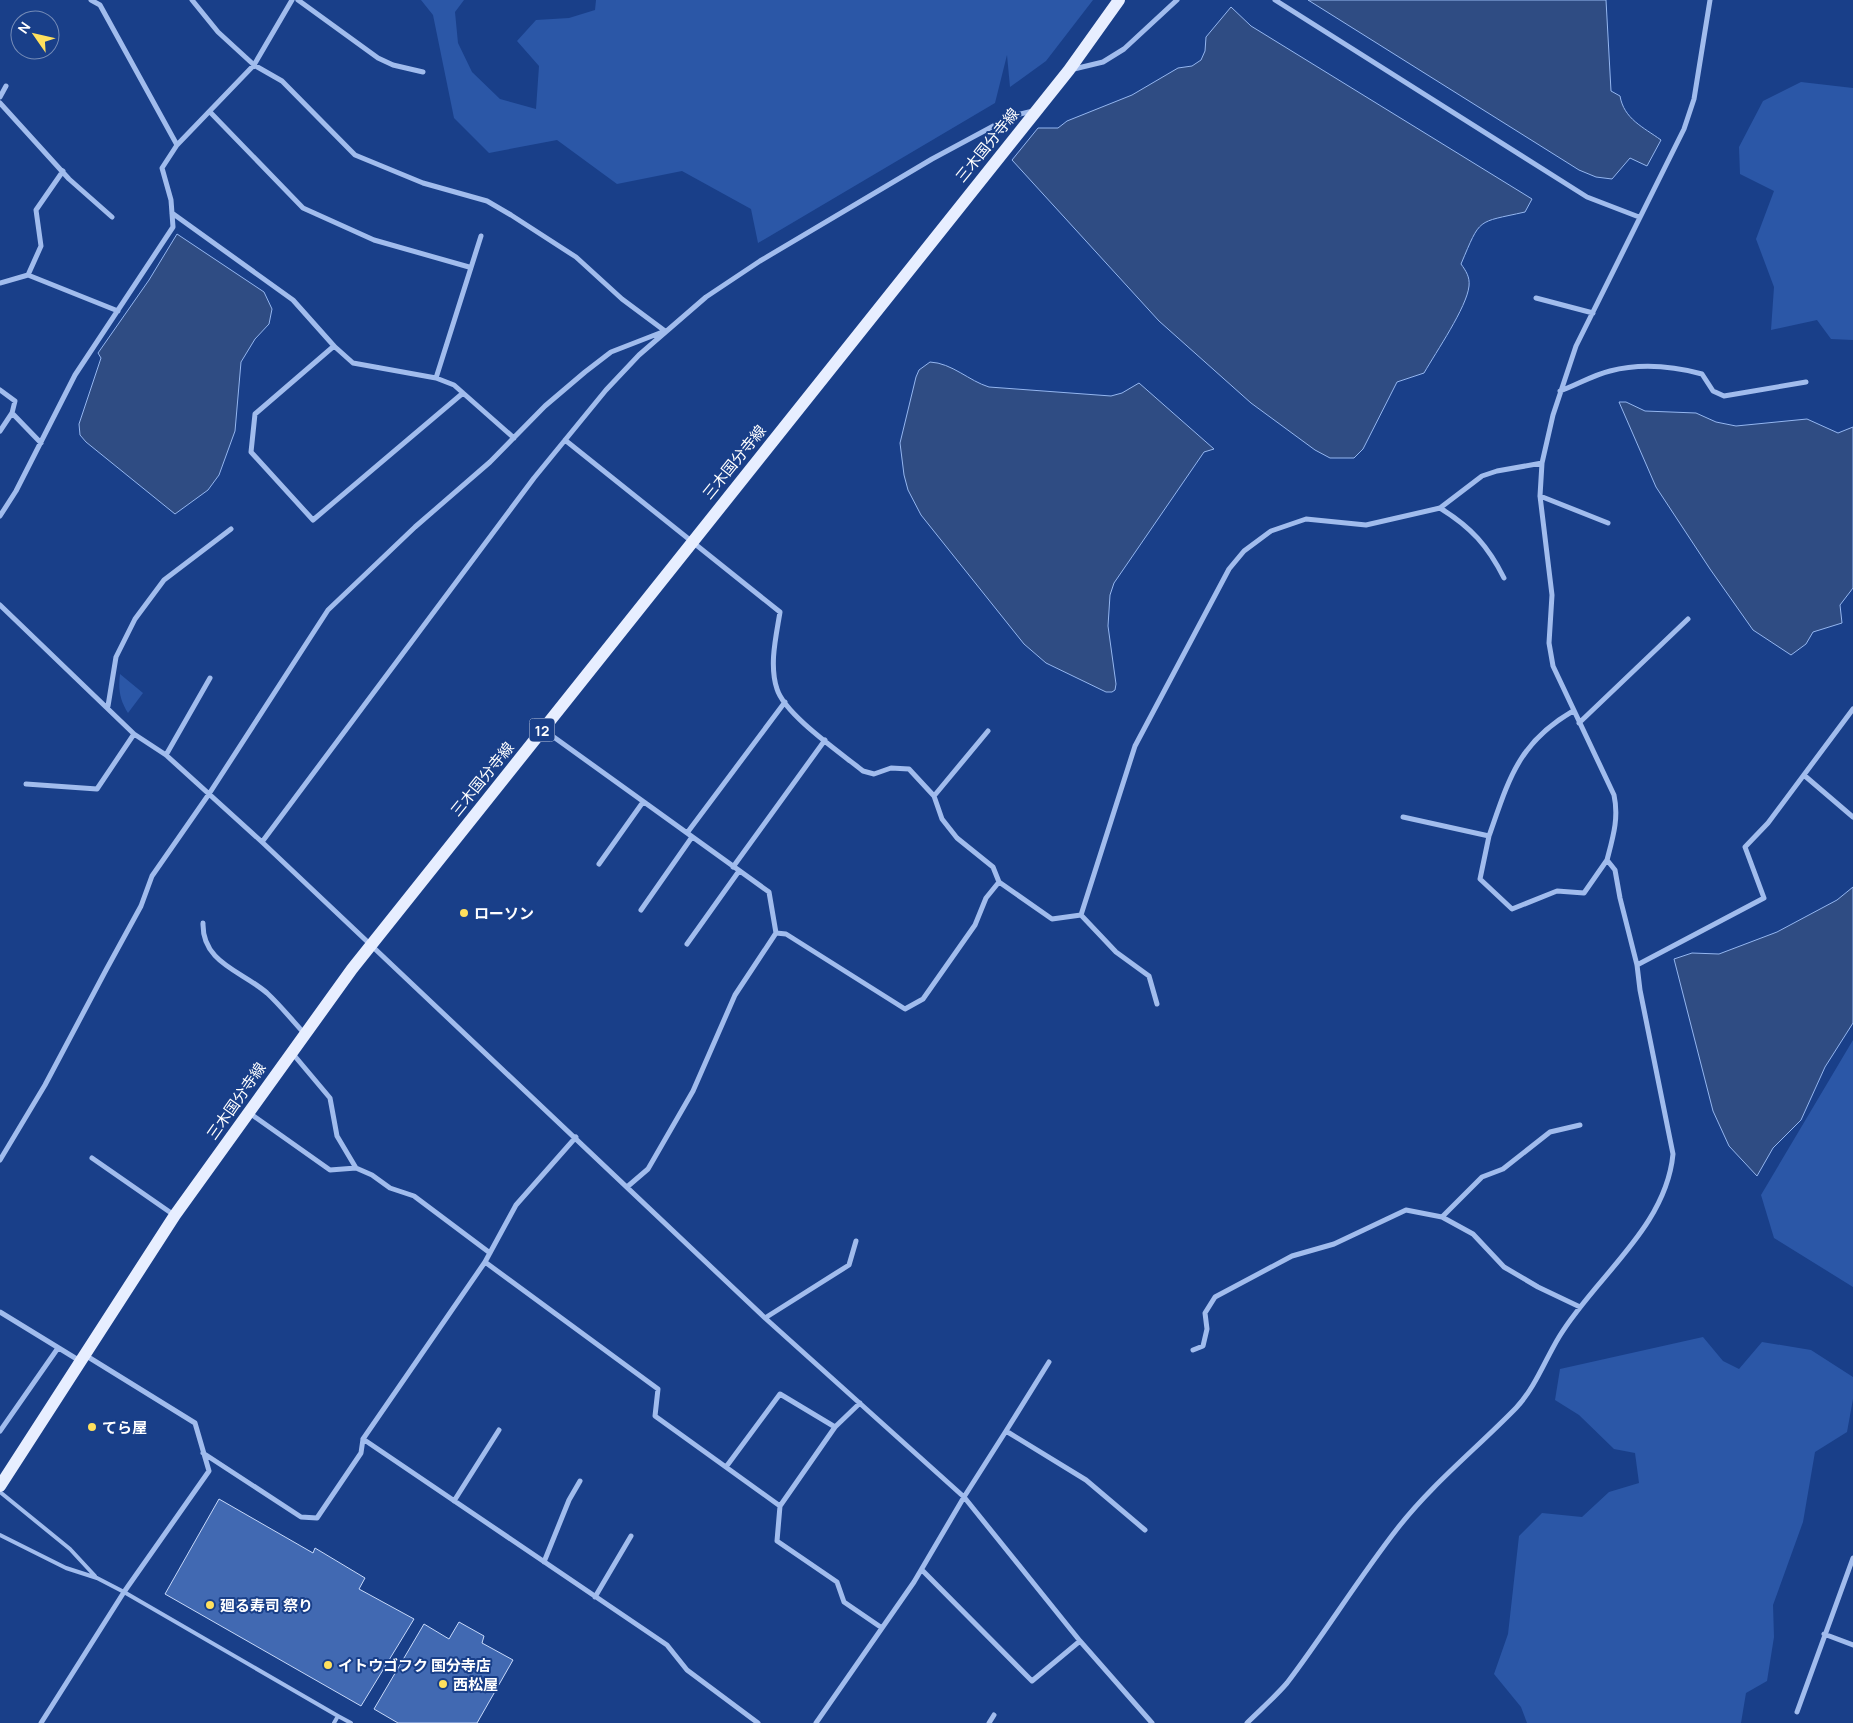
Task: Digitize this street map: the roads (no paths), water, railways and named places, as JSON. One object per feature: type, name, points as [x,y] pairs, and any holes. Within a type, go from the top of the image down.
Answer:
[{"type":"main road","name":"三木国分寺線","points":[[0,1486],[175,1215],[304,1034],[542,729],[1034,111],[1069,70],[1119,0]]},
{"type":"street","points":[[91,0],[100,5],[177,145]]},
{"type":"street","points":[[192,0],[218,32],[254,65],[282,81],[355,155],[423,183],[487,201],[576,257],[622,298],[665,331]]},
{"type":"street","points":[[0,516],[16,491],[75,375],[173,227],[171,200],[162,168],[177,145],[254,65],[292,0]]},
{"type":"street","points":[[298,0],[378,58],[393,65],[423,72]]},
{"type":"street","points":[[1069,70],[1103,62],[1124,49],[1177,0]]},
{"type":"street","points":[[1275,0],[1587,197],[1638,217]]},
{"type":"street","points":[[1573,711],[1551,724],[1522,754],[1510,778],[1489,836],[1480,879],[1512,909],[1558,891],[1584,892],[1607,860],[1615,832],[1615,802],[1553,666],[1549,643],[1552,595],[1540,496],[1542,462],[1560,391],[1576,346],[1607,288],[1638,217],[1684,129],[1694,99],[1710,0]]},
{"type":"street","points":[[0,97],[6,86]]},
{"type":"street","points":[[0,103],[63,171],[112,217]]},
{"type":"street","points":[[262,842],[534,478],[606,390],[665,331],[706,297],[844,210],[1012,116],[1034,111]]},
{"type":"street","points":[[210,112],[302,208],[374,240],[469,268]]},
{"type":"street","points":[[28,274],[41,246],[36,210],[63,171]]},
{"type":"street","points":[[172,213],[293,300],[334,346],[353,363],[436,378],[454,385],[514,438]]},
{"type":"street","points":[[436,378],[480,236]]},
{"type":"street","points":[[0,283],[28,274],[118,311]]},
{"type":"street","points":[[1536,298],[1593,313]]},
{"type":"street","points":[[0,1160],[45,1085],[141,906],[152,876],[209,794],[328,610],[415,527],[490,462],[545,406],[611,352],[665,331]]},
{"type":"street","points":[[334,346],[255,414],[251,452],[313,520],[463,393]]},
{"type":"street","points":[[1560,391],[1610,371],[1646,367],[1675,367],[1702,374],[1713,391],[1724,396],[1806,382]]},
{"type":"street","points":[[0,390],[15,401],[12,413],[0,431]]},
{"type":"street","points":[[12,413],[41,443]]},
{"type":"street","points":[[565,440],[780,612],[773,651],[777,690],[791,712],[864,771],[874,774],[891,768],[909,769],[934,796],[942,818],[957,838],[993,867],[999,882],[1052,919],[1081,914]]},
{"type":"street","points":[[1081,914],[1135,746],[1229,569],[1244,551],[1271,531],[1306,519],[1366,526],[1440,508],[1482,476],[1542,462]]},
{"type":"street","points":[[1540,496],[1608,523]]},
{"type":"street","points":[[1440,508],[1464,522],[1492,554],[1504,578]]},
{"type":"street","points":[[108,706],[116,657],[135,619],[164,580],[231,529]]},
{"type":"street","points":[[0,605],[108,706],[134,734],[166,755],[262,842],[576,1137],[626,1187],[765,1318],[964,1497],[1080,1641],[1152,1723]]},
{"type":"street","points":[[1579,723],[1688,619]]},
{"type":"street","points":[[166,755],[210,678]]},
{"type":"street","points":[[641,910],[690,835],[784,702]]},
{"type":"street","points":[[1637,965],[1764,898],[1745,847],[1768,823],[1805,776],[1853,709]]},
{"type":"street","points":[[542,729],[769,892],[776,933],[735,995],[694,1091],[648,1169],[626,1187]]},
{"type":"street","points":[[934,796],[988,731]]},
{"type":"street","points":[[26,784],[97,789],[134,734]]},
{"type":"street","points":[[733,867],[825,740]]},
{"type":"street","points":[[1805,776],[1853,817]]},
{"type":"street","points":[[599,864],[643,802]]},
{"type":"street","points":[[1403,817],[1489,836]]},
{"type":"street","points":[[1247,1723],[1286,1684],[1397,1528],[1434,1486],[1517,1406],[1544,1366],[1559,1337],[1580,1307],[1634,1240],[1658,1206],[1671,1171],[1673,1154],[1640,990],[1637,965],[1615,870],[1607,860]]},
{"type":"street","points":[[687,944],[739,871]]},
{"type":"street","points":[[776,933],[786,934],[905,1009],[922,999],[975,925],[986,898],[999,882]]},
{"type":"street","points":[[1081,914],[1116,952],[1149,976],[1157,1004]]},
{"type":"street","points":[[203,923],[203,937],[208,951],[267,993],[304,1034]]},
{"type":"street","points":[[291,1052],[330,1098],[338,1136],[356,1168]]},
{"type":"street","points":[[248,1112],[330,1170],[356,1168],[372,1175],[390,1188],[414,1196],[490,1253]]},
{"type":"street","points":[[1442,1217],[1482,1177],[1503,1169],[1550,1132],[1580,1125]]},
{"type":"street","points":[[203,1453],[300,1517],[317,1518],[361,1454],[363,1440],[485,1262],[516,1204],[576,1137]]},
{"type":"street","points":[[92,1158],[175,1215]]},
{"type":"street","points":[[1192,1350],[1203,1346],[1207,1329],[1205,1313],[1215,1296],[1292,1256],[1334,1244],[1406,1210],[1442,1217],[1473,1234],[1504,1267],[1538,1287],[1580,1307]]},
{"type":"street","points":[[765,1318],[849,1265],[856,1241]]},
{"type":"street","points":[[485,1262],[658,1389],[655,1416],[780,1506]]},
{"type":"street","points":[[0,1312],[58,1348],[82,1358],[195,1423],[209,1472],[124,1592],[41,1723]]},
{"type":"street","points":[[0,1431],[58,1348]]},
{"type":"street","points":[[816,1723],[922,1570],[964,1497],[1049,1362]]},
{"type":"street","points":[[726,1467],[780,1394],[835,1427]]},
{"type":"street","points":[[860,1402],[835,1427],[780,1506],[777,1541],[837,1582],[844,1602],[882,1628]]},
{"type":"street","points":[[454,1501],[498,1430]]},
{"type":"street","points":[[1006,1431],[1086,1480],[1145,1530]]},
{"type":"street","points":[[363,1440],[667,1645],[687,1670],[758,1723]]},
{"type":"street","points":[[544,1562],[569,1500],[580,1481]]},
{"type":"street","points":[[595,1597],[631,1536]]},
{"type":"street","points":[[1797,1712],[1853,1558]]},
{"type":"street","points":[[922,1570],[1032,1681],[1080,1641]]},
{"type":"street","points":[[1824,1634],[1853,1645]]},
{"type":"street","points":[[989,1723],[994,1715]]},
{"type":"lane","points":[[0,1492],[70,1549],[96,1578]]},
{"type":"lane","points":[[0,1535],[66,1568],[96,1578],[124,1592],[351,1723]]},
{"type":"lane","points":[[334,1723],[338,1716]]},
{"type":"place","name":"ローソン","points":[[464,913]]},
{"type":"place","name":"てら屋","points":[[92,1427]]},
{"type":"place","name":"廻る寿司 祭り","points":[[210,1605]]},
{"type":"place","name":"イトウゴフク 国分寺店","points":[[328,1665]]},
{"type":"place","name":"西松屋","points":[[443,1684]]}]
